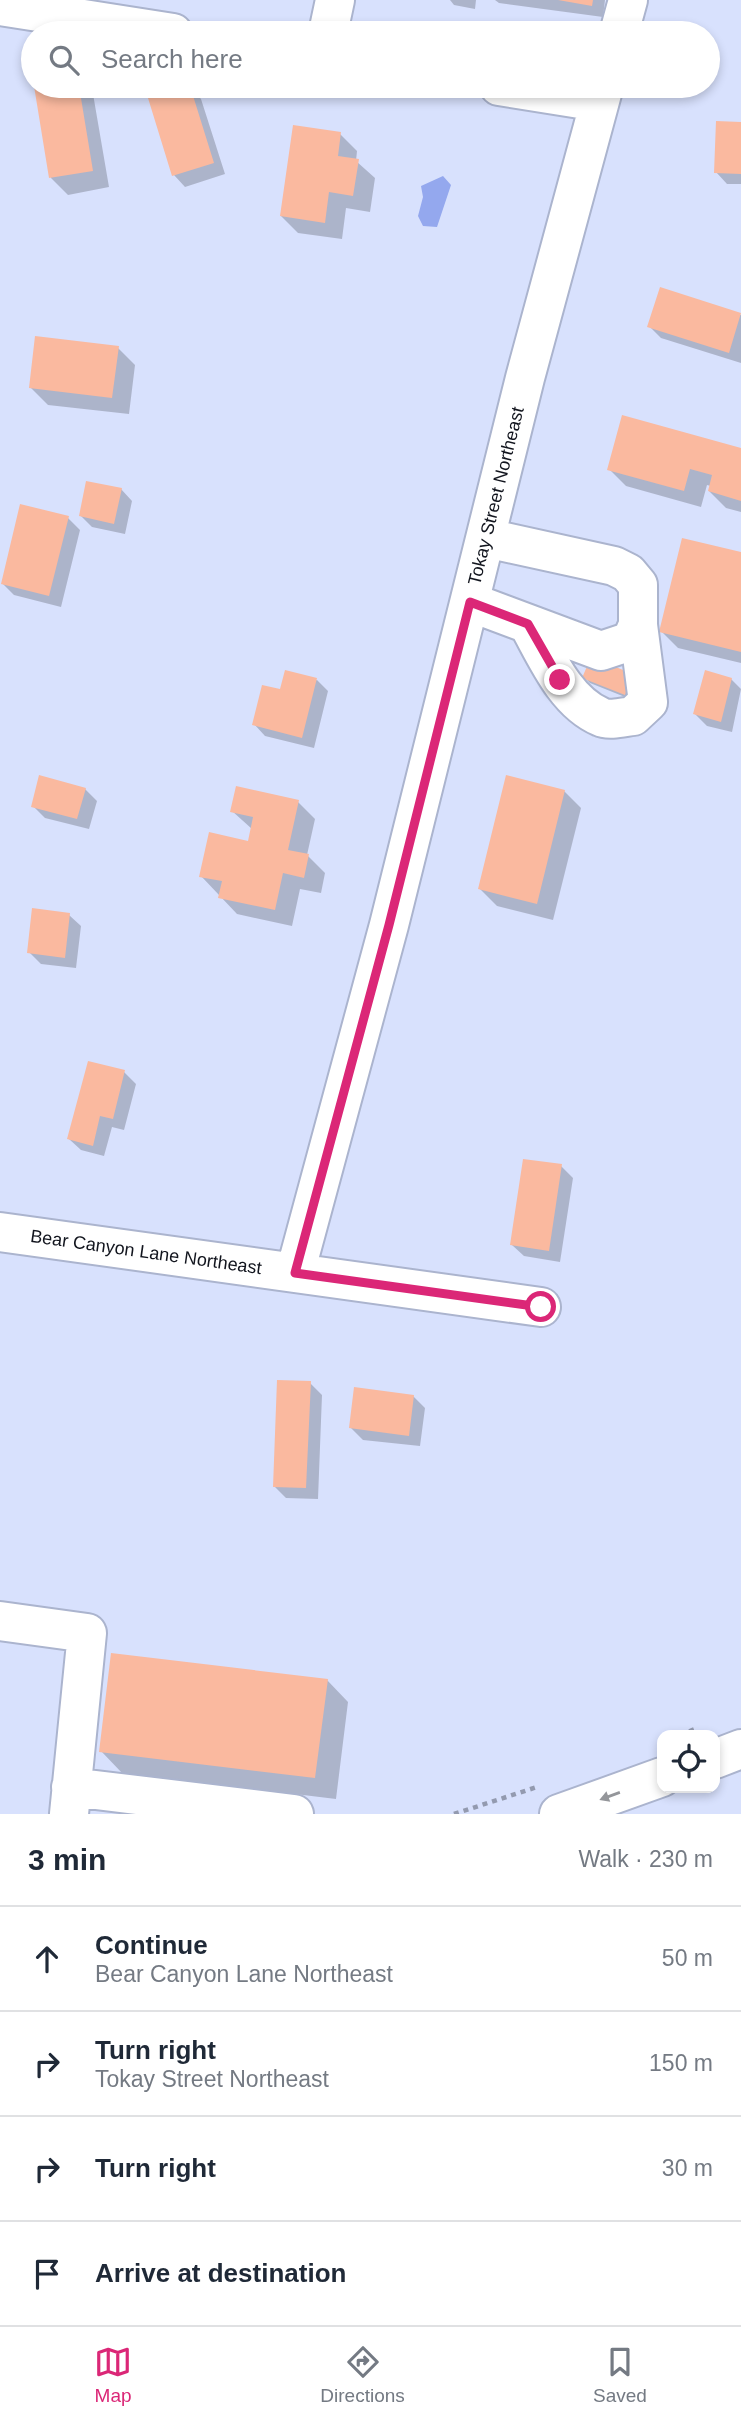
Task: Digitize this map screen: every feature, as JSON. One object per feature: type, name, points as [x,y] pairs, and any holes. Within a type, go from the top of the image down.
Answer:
[{"type":"street","points":[[331,21],[335,0]]},
{"type":"street","points":[[622,21],[628,0]]},
{"type":"street","points":[[0,6],[96,21]]},
{"type":"street","name":"Tokay Street Northeast","points":[[295,1273],[386,938],[485,538],[601,98]]},
{"type":"street","points":[[485,538],[614,566],[628,573],[638,585],[638,625],[648,702],[633,716],[603,719],[584,706],[560,680],[528,624]]},
{"type":"street","points":[[470,602],[601,651],[631,640],[638,625]]},
{"type":"street","name":"Bear Canyon Lane Northeast","points":[[0,1232],[541,1307]]},
{"type":"street","points":[[0,1621],[87,1633],[70,1800],[293,1814]]},
{"type":"street","points":[[720,1757],[741,1749]]},
{"type":"street","points":[[559,1814],[657,1779]]},
{"type":"water","points":[[443,176],[451,185],[437,227],[423,226],[418,216],[423,197],[421,186]]},
{"type":"building","points":[[558,0],[593,0],[592,6]]},
{"type":"building","points":[[36,98],[81,98],[93,171],[49,178]]},
{"type":"building","points":[[148,98],[194,98],[214,163],[172,176]]},
{"type":"building","points":[[716,121],[741,122],[741,174],[714,173]]},
{"type":"building","points":[[293,125],[341,132],[338,156],[359,159],[353,196],[329,192],[325,223],[280,216]]},
{"type":"building","points":[[660,287],[741,313],[729,353],[647,327]]},
{"type":"building","points":[[35,336],[119,346],[112,398],[29,388]]},
{"type":"building","points":[[622,415],[741,448],[741,501],[708,491],[712,475],[690,469],[684,491],[607,470]]},
{"type":"building","points":[[86,481],[122,488],[114,524],[79,516]]},
{"type":"building","points":[[20,504],[69,516],[49,596],[1,584]]},
{"type":"building","points":[[682,538],[741,552],[741,652],[659,632]]},
{"type":"building","points":[[591,657],[633,674],[625,695],[582,678]]},
{"type":"building","points":[[285,670],[317,678],[302,738],[252,725],[262,685],[280,689]]},
{"type":"building","points":[[705,670],[732,678],[721,722],[693,714]]},
{"type":"building","points":[[39,775],[86,788],[77,819],[31,807]]},
{"type":"building","points":[[506,775],[565,790],[537,904],[478,889]]},
{"type":"building","points":[[236,786],[299,800],[288,850],[309,854],[304,878],[283,873],[275,910],[218,898],[222,881],[199,877],[209,832],[248,841],[253,817],[230,812]]},
{"type":"building","points":[[32,908],[70,913],[65,958],[27,953]]},
{"type":"building","points":[[88,1061],[125,1070],[113,1119],[100,1116],[93,1146],[67,1139]]},
{"type":"building","points":[[523,1159],[562,1164],[549,1251],[510,1245]]},
{"type":"building","points":[[277,1380],[311,1381],[306,1488],[273,1487]]},
{"type":"building","points":[[354,1387],[414,1395],[409,1436],[349,1428]]},
{"type":"building","points":[[111,1653],[328,1679],[315,1778],[99,1752]]},
{"type":"route","points":[[541,1307],[295,1273],[389,925],[470,602],[528,624],[560,680]]}]
